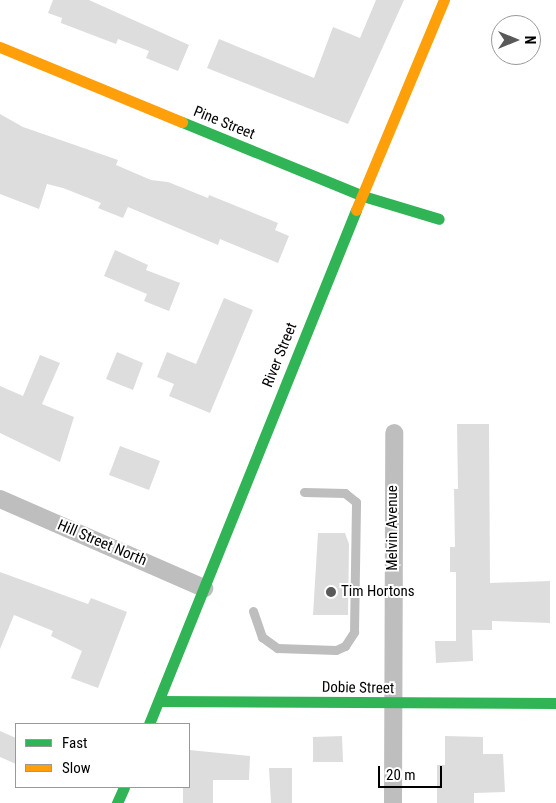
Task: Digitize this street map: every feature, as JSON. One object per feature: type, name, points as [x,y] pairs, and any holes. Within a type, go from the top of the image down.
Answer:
[{"type":"street","name":"River Street","points":[[149,723],[296,352],[444,0]]},
{"type":"street","name":"Pine Street","points":[[0,47],[363,196],[439,219]]},
{"type":"street","name":"Melvin Avenue","points":[[393,803],[394,432]]},
{"type":"street","name":"Hill Street North","points":[[0,499],[204,588]]},
{"type":"street","name":"Dobie Street","points":[[159,700],[392,704],[556,703]]},
{"type":"street","points":[[117,803],[124,788]]},
{"type":"lane","points":[[253,611],[262,637],[277,648],[336,650],[345,646],[354,632],[356,502],[345,493],[304,492]]},
{"type":"building","points":[[53,0],[89,0],[189,45],[178,71],[146,58],[149,51],[118,39],[116,44],[61,23],[62,18],[48,13]]},
{"type":"building","points":[[376,0],[404,0],[348,124],[207,68],[219,39],[314,78],[333,27],[360,38]]},
{"type":"building","points":[[0,114],[23,127],[118,160],[116,165],[151,180],[168,182],[208,198],[209,195],[278,223],[275,230],[289,236],[278,263],[220,239],[218,245],[128,207],[123,218],[98,208],[101,203],[63,188],[47,184],[39,209],[0,194]]},
{"type":"building","points":[[115,250],[148,265],[146,270],[180,283],[169,311],[144,301],[147,294],[104,276]]},
{"type":"building","points":[[224,298],[253,310],[210,413],[169,396],[174,384],[157,377],[167,352],[196,364]]},
{"type":"building","points":[[117,352],[143,363],[133,390],[106,379]]},
{"type":"building","points":[[40,355],[60,363],[42,404],[74,417],[60,462],[0,433],[0,386],[23,396]]},
{"type":"building","points":[[457,424],[489,424],[490,583],[550,581],[550,623],[492,621],[492,630],[472,630],[473,661],[436,663],[435,641],[456,641],[456,572],[450,572],[450,547],[455,547],[454,489],[458,489]]},
{"type":"building","points":[[120,446],[160,461],[149,490],[109,475]]},
{"type":"building","name":"Tim Hortons","points":[[318,533],[345,533],[349,544],[348,615],[313,615]]},
{"type":"building","points":[[0,572],[88,604],[91,598],[127,612],[98,688],[71,678],[82,651],[51,636],[53,631],[14,615],[0,649]]},
{"type":"building","points":[[0,731],[15,738],[15,764],[0,757]]},
{"type":"building","points":[[342,736],[343,762],[313,762],[313,737]]},
{"type":"building","points":[[445,736],[483,737],[483,754],[503,754],[505,792],[474,793],[474,803],[437,803],[437,765],[445,765]]},
{"type":"building","points":[[190,750],[250,756],[249,780],[213,780],[213,803],[183,803],[183,788],[190,788]]},
{"type":"building","points":[[269,768],[292,768],[292,803],[271,803]]},
{"type":"traffic: fast","points":[[182,122],[363,196],[439,219]]},
{"type":"traffic: fast","points":[[149,723],[356,210]]},
{"type":"traffic: fast","points":[[159,701],[556,703]]},
{"type":"traffic: fast","points":[[117,803],[124,788]]},
{"type":"traffic: slow","points":[[356,210],[444,0]]},
{"type":"traffic: slow","points":[[0,47],[182,122]]},
{"type":"place","name":"Tim Hortons","points":[[331,592]]}]
